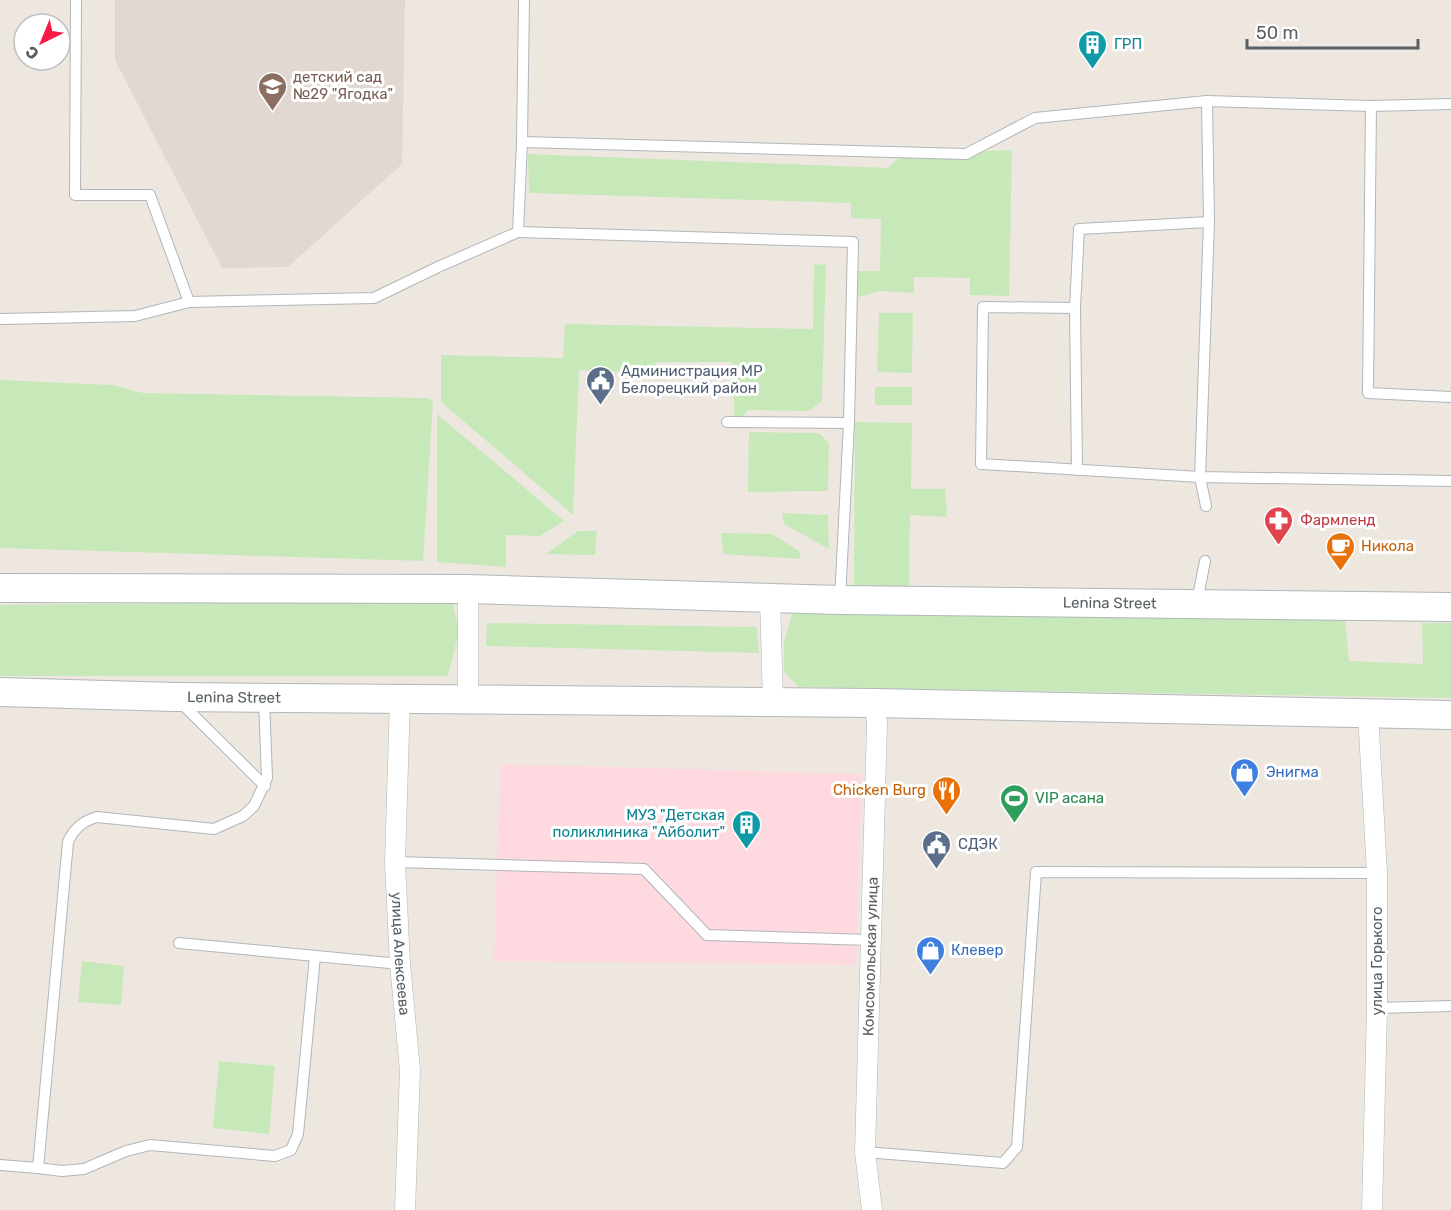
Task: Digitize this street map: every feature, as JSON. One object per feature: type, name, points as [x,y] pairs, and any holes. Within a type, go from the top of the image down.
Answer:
[{"type":"main road","name":"Lenina Street","points":[[0,588],[468,589],[840,600],[1451,607]]},
{"type":"main road","name":"Lenina Street","points":[[0,692],[175,697],[875,703],[1451,715]]},
{"type":"street","points":[[468,589],[468,700]]},
{"type":"street","points":[[770,598],[773,702]]},
{"type":"street","name":"улица Алексеева","points":[[400,699],[395,862],[400,964],[410,1070],[405,1210]]},
{"type":"street","name":"Комсомольская улица","points":[[872,1210],[865,1152],[877,723],[875,703]]},
{"type":"street","name":"улица Горького","points":[[1368,713],[1377,873],[1377,1008],[1372,1210]]},
{"type":"lane","points":[[76,0],[75,195],[150,195],[189,302]]},
{"type":"lane","points":[[518,232],[524,0]]},
{"type":"lane","points":[[522,142],[966,154],[1035,118],[1207,101],[1371,106],[1451,104]]},
{"type":"lane","points":[[1206,506],[1200,477],[1209,222],[1207,101]]},
{"type":"lane","points":[[1371,106],[1368,393],[1451,397]]},
{"type":"lane","points":[[1077,470],[1075,308],[1079,229],[1209,222]]},
{"type":"lane","points":[[0,319],[135,316],[189,302],[374,298],[518,232],[853,242],[849,423],[840,600]]},
{"type":"lane","points":[[1075,308],[983,307],[981,464],[1200,477],[1451,481]]},
{"type":"lane","points":[[727,422],[849,423]]},
{"type":"lane","points":[[1197,603],[1205,561]]},
{"type":"lane","points":[[175,697],[265,786]]},
{"type":"lane","points":[[38,1168],[68,842],[72,833],[80,824],[98,818],[214,829],[243,816],[254,806],[265,786],[264,697]]},
{"type":"lane","points":[[395,862],[644,869],[707,935],[871,940]]},
{"type":"lane","points":[[865,1152],[1003,1163],[1017,1147],[1036,872],[1377,873]]},
{"type":"lane","points":[[179,943],[400,964]]},
{"type":"lane","points":[[0,1165],[62,1171],[84,1169],[126,1151],[150,1145],[275,1156],[291,1150],[298,1134],[315,956]]},
{"type":"lane","points":[[1377,1008],[1451,1006]]},
{"type":"shaded area","name":"детский сад №29 \"Ягодка\"","points":[[115,0],[405,0],[402,164],[288,267],[222,268],[115,60]]},
{"type":"shaded area","points":[[500,764],[862,774],[856,965],[494,961]]},
{"type":"green space","points":[[1012,150],[1009,296],[970,295],[970,278],[914,277],[914,293],[879,291],[852,299],[858,271],[880,271],[881,219],[851,218],[851,203],[529,193],[528,154],[888,168],[904,153]]},
{"type":"green space","points":[[826,264],[822,401],[809,411],[748,410],[735,427],[732,362],[655,362],[654,373],[579,370],[573,515],[441,402],[441,355],[563,358],[565,324],[813,329],[814,265]]},
{"type":"green space","points":[[879,313],[913,313],[912,373],[877,372]]},
{"type":"green space","points":[[0,380],[112,385],[143,393],[427,398],[433,402],[423,561],[0,548]]},
{"type":"green space","points":[[875,387],[912,387],[912,405],[875,405]]},
{"type":"green space","points":[[437,414],[564,521],[540,536],[506,535],[506,567],[437,562]]},
{"type":"green space","points":[[855,422],[912,423],[911,489],[945,489],[947,517],[910,515],[909,591],[854,589]]},
{"type":"green space","points":[[749,432],[819,433],[829,443],[828,491],[748,492]]},
{"type":"green space","points":[[782,513],[828,515],[829,549],[784,524]]},
{"type":"green space","points":[[578,531],[597,531],[595,555],[546,554]]},
{"type":"green space","points":[[721,533],[772,534],[799,551],[801,559],[723,554]]},
{"type":"green space","points":[[452,600],[459,631],[448,676],[0,676],[0,605]]},
{"type":"green space","points":[[793,610],[1345,620],[1349,661],[1423,664],[1422,623],[1451,623],[1451,698],[798,687],[784,671],[784,642]]},
{"type":"green space","points":[[487,623],[757,627],[759,653],[486,646]]},
{"type":"green space","points":[[82,961],[124,966],[121,1005],[78,1002]]},
{"type":"green space","points":[[219,1061],[275,1066],[269,1134],[213,1128]]},
{"type":"place","name":"ГРП","points":[[1093,70]]},
{"type":"place","name":"детский сад №29 \"Ягодка\"","points":[[272,112]]},
{"type":"place","name":"Администрация МР Белорецкий район","points":[[600,406]]},
{"type":"place","name":"Фармленд","points":[[1279,546]]},
{"type":"place","name":"Никола","points":[[1340,572]]},
{"type":"place","name":"Энигма","points":[[1245,798]]},
{"type":"place","name":"Chicken Burg","points":[[947,816]]},
{"type":"place","name":"VIP асана","points":[[1014,824]]},
{"type":"place","name":"МУЗ \"Детская поликлиника \"Айболит\"","points":[[746,850]]},
{"type":"place","name":"СДЭК","points":[[937,870]]},
{"type":"place","name":"Клевер","points":[[930,976]]}]
